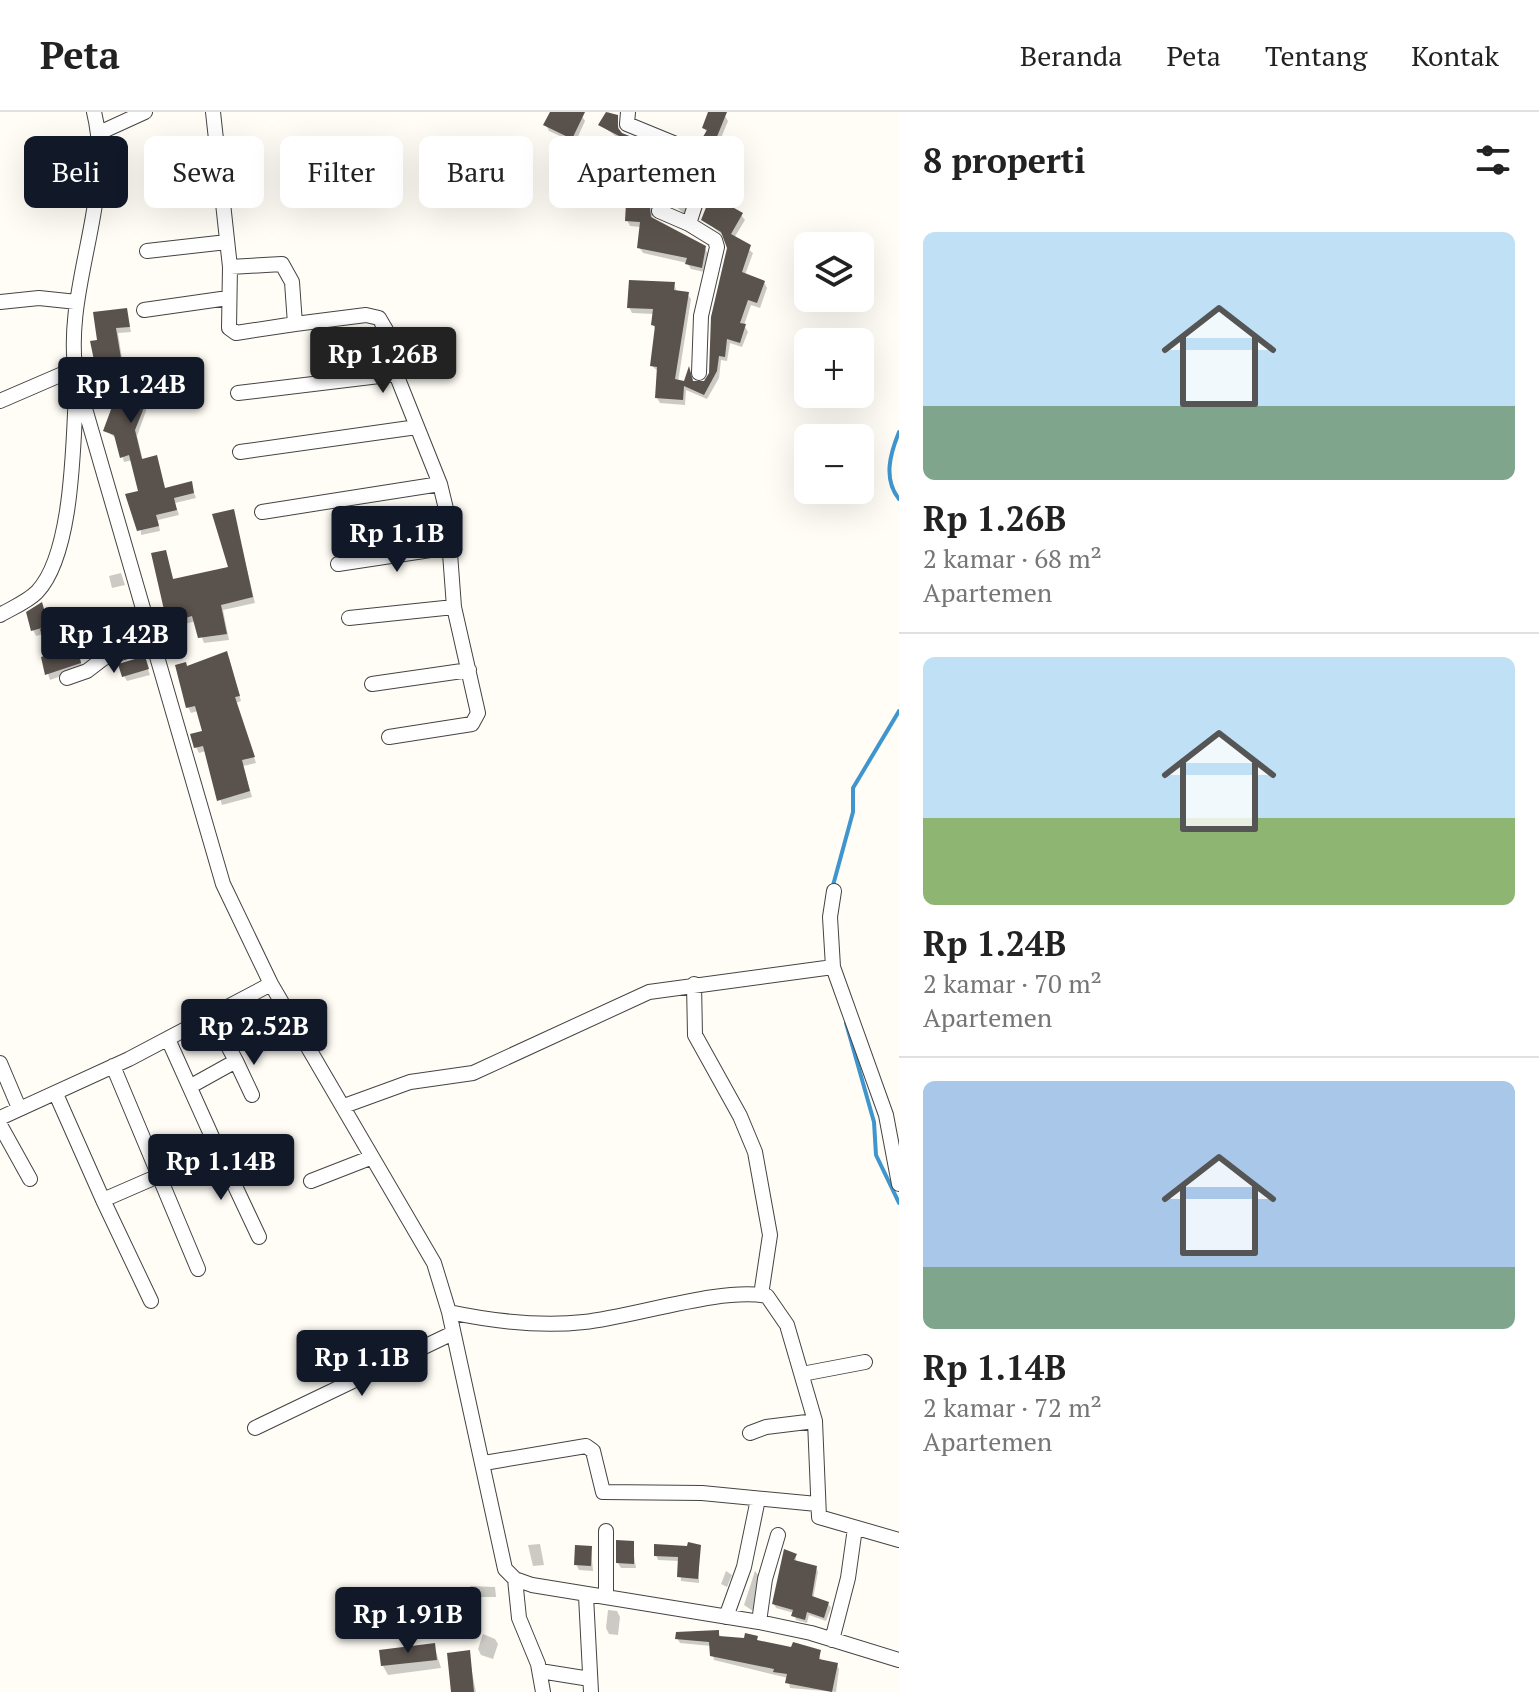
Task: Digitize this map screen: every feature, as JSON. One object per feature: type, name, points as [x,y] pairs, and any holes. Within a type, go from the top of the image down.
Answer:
[{"type":"street","points":[[0,615],[37,591],[58,554],[71,474],[77,302],[98,165],[99,133],[94,112]]},
{"type":"street","points":[[99,133],[145,112]]},
{"type":"street","points":[[213,112],[230,267],[228,298],[232,332],[372,315],[386,330],[396,374],[440,484],[450,547],[454,607],[478,713],[472,724],[389,737]]},
{"type":"street","points":[[628,112],[627,124],[656,136]]},
{"type":"street","points":[[660,208],[659,211],[715,240],[717,247],[701,316],[699,373]]},
{"type":"street","points":[[689,224],[693,208]]},
{"type":"street","points":[[147,251],[227,242]]},
{"type":"street","points":[[230,267],[282,264],[292,282],[295,324]]},
{"type":"street","points":[[0,302],[39,298],[77,302]]},
{"type":"street","points":[[144,310],[228,298]]},
{"type":"street","points":[[238,393],[396,374]]},
{"type":"street","points":[[0,401],[76,375]]},
{"type":"street","points":[[76,375],[223,884],[271,984],[434,1263],[449,1312],[505,1569],[515,1579],[586,1596],[759,1622],[899,1660]]},
{"type":"street","points":[[240,452],[417,427]]},
{"type":"street","points":[[262,512],[440,484]]},
{"type":"street","points":[[338,564],[450,547]]},
{"type":"street","points":[[349,618],[454,607]]},
{"type":"street","points":[[67,678],[87,671],[104,658],[152,643]]},
{"type":"street","points":[[372,684],[469,670]]},
{"type":"street","points":[[834,891],[830,917],[833,967],[886,1115],[899,1184]]},
{"type":"street","points":[[344,1106],[410,1082],[473,1073],[519,1055],[632,997],[694,984],[833,967]]},
{"type":"street","points":[[0,1118],[168,1039],[271,984]]},
{"type":"street","points":[[694,984],[695,1035],[740,1116],[755,1152],[770,1235],[761,1295]]},
{"type":"street","points":[[212,1016],[252,1095]]},
{"type":"street","points":[[168,1039],[259,1237]]},
{"type":"street","points":[[191,1086],[236,1061]]},
{"type":"street","points":[[0,1063],[19,1108]]},
{"type":"street","points":[[113,1066],[198,1269]]},
{"type":"street","points":[[56,1094],[151,1301]]},
{"type":"street","points":[[0,1125],[30,1179]]},
{"type":"street","points":[[103,1200],[218,1150]]},
{"type":"street","points":[[311,1181],[370,1158]]},
{"type":"street","points":[[449,1312],[548,1324],[584,1322],[698,1302],[761,1295],[773,1300],[787,1325],[815,1421],[819,1517],[899,1540]]},
{"type":"street","points":[[255,1428],[453,1333]]},
{"type":"street","points":[[802,1374],[865,1362]]},
{"type":"street","points":[[750,1433],[766,1427],[815,1421]]},
{"type":"street","points":[[484,1463],[586,1446],[593,1451],[603,1492],[817,1504]]},
{"type":"street","points":[[726,1617],[744,1567],[758,1499]]},
{"type":"street","points":[[832,1640],[848,1578],[855,1528]]},
{"type":"street","points":[[606,1531],[606,1597]]},
{"type":"street","points":[[759,1622],[765,1579],[778,1535]]},
{"type":"street","points":[[515,1579],[519,1618],[540,1671],[543,1692]]},
{"type":"street","points":[[540,1671],[590,1686],[586,1596]]},
{"type":"building","points":[[550,112],[585,112],[573,136],[566,136],[543,125]]},
{"type":"building","points":[[606,112],[618,115],[618,128],[629,136],[619,136],[598,125]]},
{"type":"building","points":[[708,112],[727,112],[717,136],[703,136],[707,130],[702,128]]},
{"type":"building","points":[[626,208],[650,208],[651,217],[706,246],[702,268],[685,264],[687,258],[637,248],[640,222],[625,221]]},
{"type":"building","points":[[706,208],[734,208],[743,213],[731,234],[751,245],[742,272],[765,281],[757,303],[748,300],[740,323],[746,324],[740,343],[727,339],[725,357],[719,356],[717,371],[704,395],[684,386],[683,400],[655,398],[657,367],[650,366],[655,326],[651,325],[653,309],[627,308],[629,280],[675,282],[674,290],[689,292],[675,379],[684,381],[689,366],[693,381],[704,381],[709,373],[711,317],[727,248],[721,232],[701,220]]},
{"type":"building","points":[[127,308],[130,327],[116,328],[126,388],[145,388],[145,405],[135,430],[142,459],[157,455],[165,488],[192,481],[194,493],[174,498],[177,510],[156,515],[159,526],[137,531],[125,494],[138,491],[129,455],[120,458],[114,435],[103,431],[113,404],[113,382],[99,384],[90,341],[97,340],[93,312]]},
{"type":"building","points":[[234,509],[253,597],[221,605],[227,634],[198,638],[192,616],[167,623],[151,553],[166,550],[173,579],[228,567],[212,514]]},
{"type":"building","points":[[42,602],[49,626],[31,631],[26,612]]},
{"type":"building","points":[[120,609],[122,618],[134,615],[138,630],[78,650],[81,663],[45,675],[41,657],[47,655],[40,629],[74,620],[76,625],[108,617],[107,613]]},
{"type":"building","points":[[227,651],[240,696],[235,697],[255,757],[242,760],[250,791],[217,801],[203,746],[194,748],[190,734],[202,731],[195,706],[186,708],[175,665],[186,662],[187,666]]},
{"type":"building","points":[[145,656],[149,669],[122,677],[118,664]]},
{"type":"building","points":[[616,1540],[634,1541],[634,1564],[616,1563]]},
{"type":"building","points":[[688,1542],[701,1545],[698,1579],[677,1577],[678,1557],[654,1556],[654,1544],[687,1546]]},
{"type":"building","points":[[575,1545],[592,1546],[591,1566],[574,1565]]},
{"type":"building","points":[[784,1549],[797,1554],[794,1560],[817,1566],[812,1596],[829,1602],[824,1618],[807,1612],[805,1620],[791,1616],[793,1610],[772,1604]]},
{"type":"building","points":[[719,1630],[719,1636],[744,1638],[745,1633],[758,1636],[757,1640],[791,1647],[793,1642],[821,1650],[819,1659],[838,1663],[832,1692],[785,1683],[787,1674],[773,1672],[774,1669],[710,1656],[709,1642],[675,1639],[676,1632]]},
{"type":"building","points":[[435,1643],[437,1660],[381,1666],[379,1650]]},
{"type":"building","points":[[470,1650],[474,1692],[451,1692],[447,1653]]},
{"type":"waterway","points":[[899,432],[891,458],[890,475],[899,499]]},
{"type":"waterway","points":[[832,889],[853,812],[853,788],[899,711]]},
{"type":"waterway","points":[[846,1023],[874,1122],[876,1155],[899,1203]]}]
